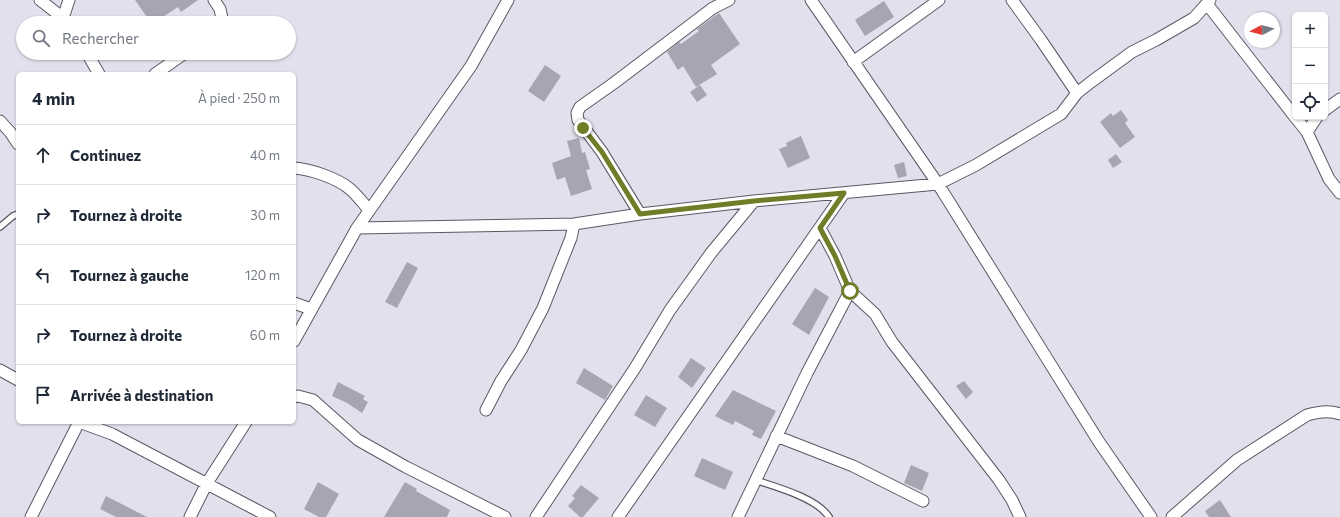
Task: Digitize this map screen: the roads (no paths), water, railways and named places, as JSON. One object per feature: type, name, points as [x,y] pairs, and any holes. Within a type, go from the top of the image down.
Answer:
[{"type":"street","points":[[40,0],[59,16]]},
{"type":"street","points":[[65,16],[70,0]]},
{"type":"street","points":[[214,0],[220,9],[222,16]]},
{"type":"street","points":[[296,337],[357,228],[471,66],[508,0]]},
{"type":"street","points":[[640,214],[602,152],[578,120],[577,113],[580,107],[713,8],[729,0]]},
{"type":"street","points":[[810,0],[938,184],[1099,442],[1151,517]]},
{"type":"street","points":[[853,62],[939,0]]},
{"type":"street","points":[[1012,0],[1077,93]]},
{"type":"street","points":[[357,228],[574,224],[640,214],[754,201],[938,184],[976,165],[1061,114],[1077,93],[1132,52],[1194,18],[1209,2],[1292,113]]},
{"type":"street","points":[[91,60],[98,72]]},
{"type":"street","points":[[158,72],[175,60]]},
{"type":"street","points":[[1328,108],[1340,99]]},
{"type":"street","points":[[0,120],[16,141]]},
{"type":"street","points":[[1297,120],[1307,132],[1329,179],[1340,194]]},
{"type":"street","points":[[1307,132],[1315,120]]},
{"type":"street","points":[[296,168],[320,174],[337,181],[349,188],[369,210]]},
{"type":"street","points":[[618,517],[844,193]]},
{"type":"street","points":[[536,517],[636,368],[670,310],[711,253],[754,201]]},
{"type":"street","points":[[486,410],[521,350],[543,308],[571,238],[574,224]]},
{"type":"street","points":[[820,228],[835,256],[850,291],[875,314],[892,342],[999,480],[1012,500],[1020,517]]},
{"type":"street","points":[[738,517],[776,436],[850,291]]},
{"type":"street","points":[[296,304],[311,309]]},
{"type":"street","points":[[0,370],[16,379]]},
{"type":"street","points":[[296,396],[313,400],[358,440],[406,467],[505,517]]},
{"type":"street","points":[[1172,517],[1237,460],[1307,416],[1316,412],[1336,412],[1340,414]]},
{"type":"street","points":[[31,517],[78,424]]},
{"type":"street","points":[[84,424],[112,434],[270,517]]},
{"type":"street","points":[[190,517],[207,483],[245,424]]},
{"type":"street","points":[[776,436],[853,466],[923,502]]},
{"type":"lane","points":[[0,227],[16,215]]},
{"type":"lane","points":[[755,480],[809,500],[822,509],[828,517]]}]
